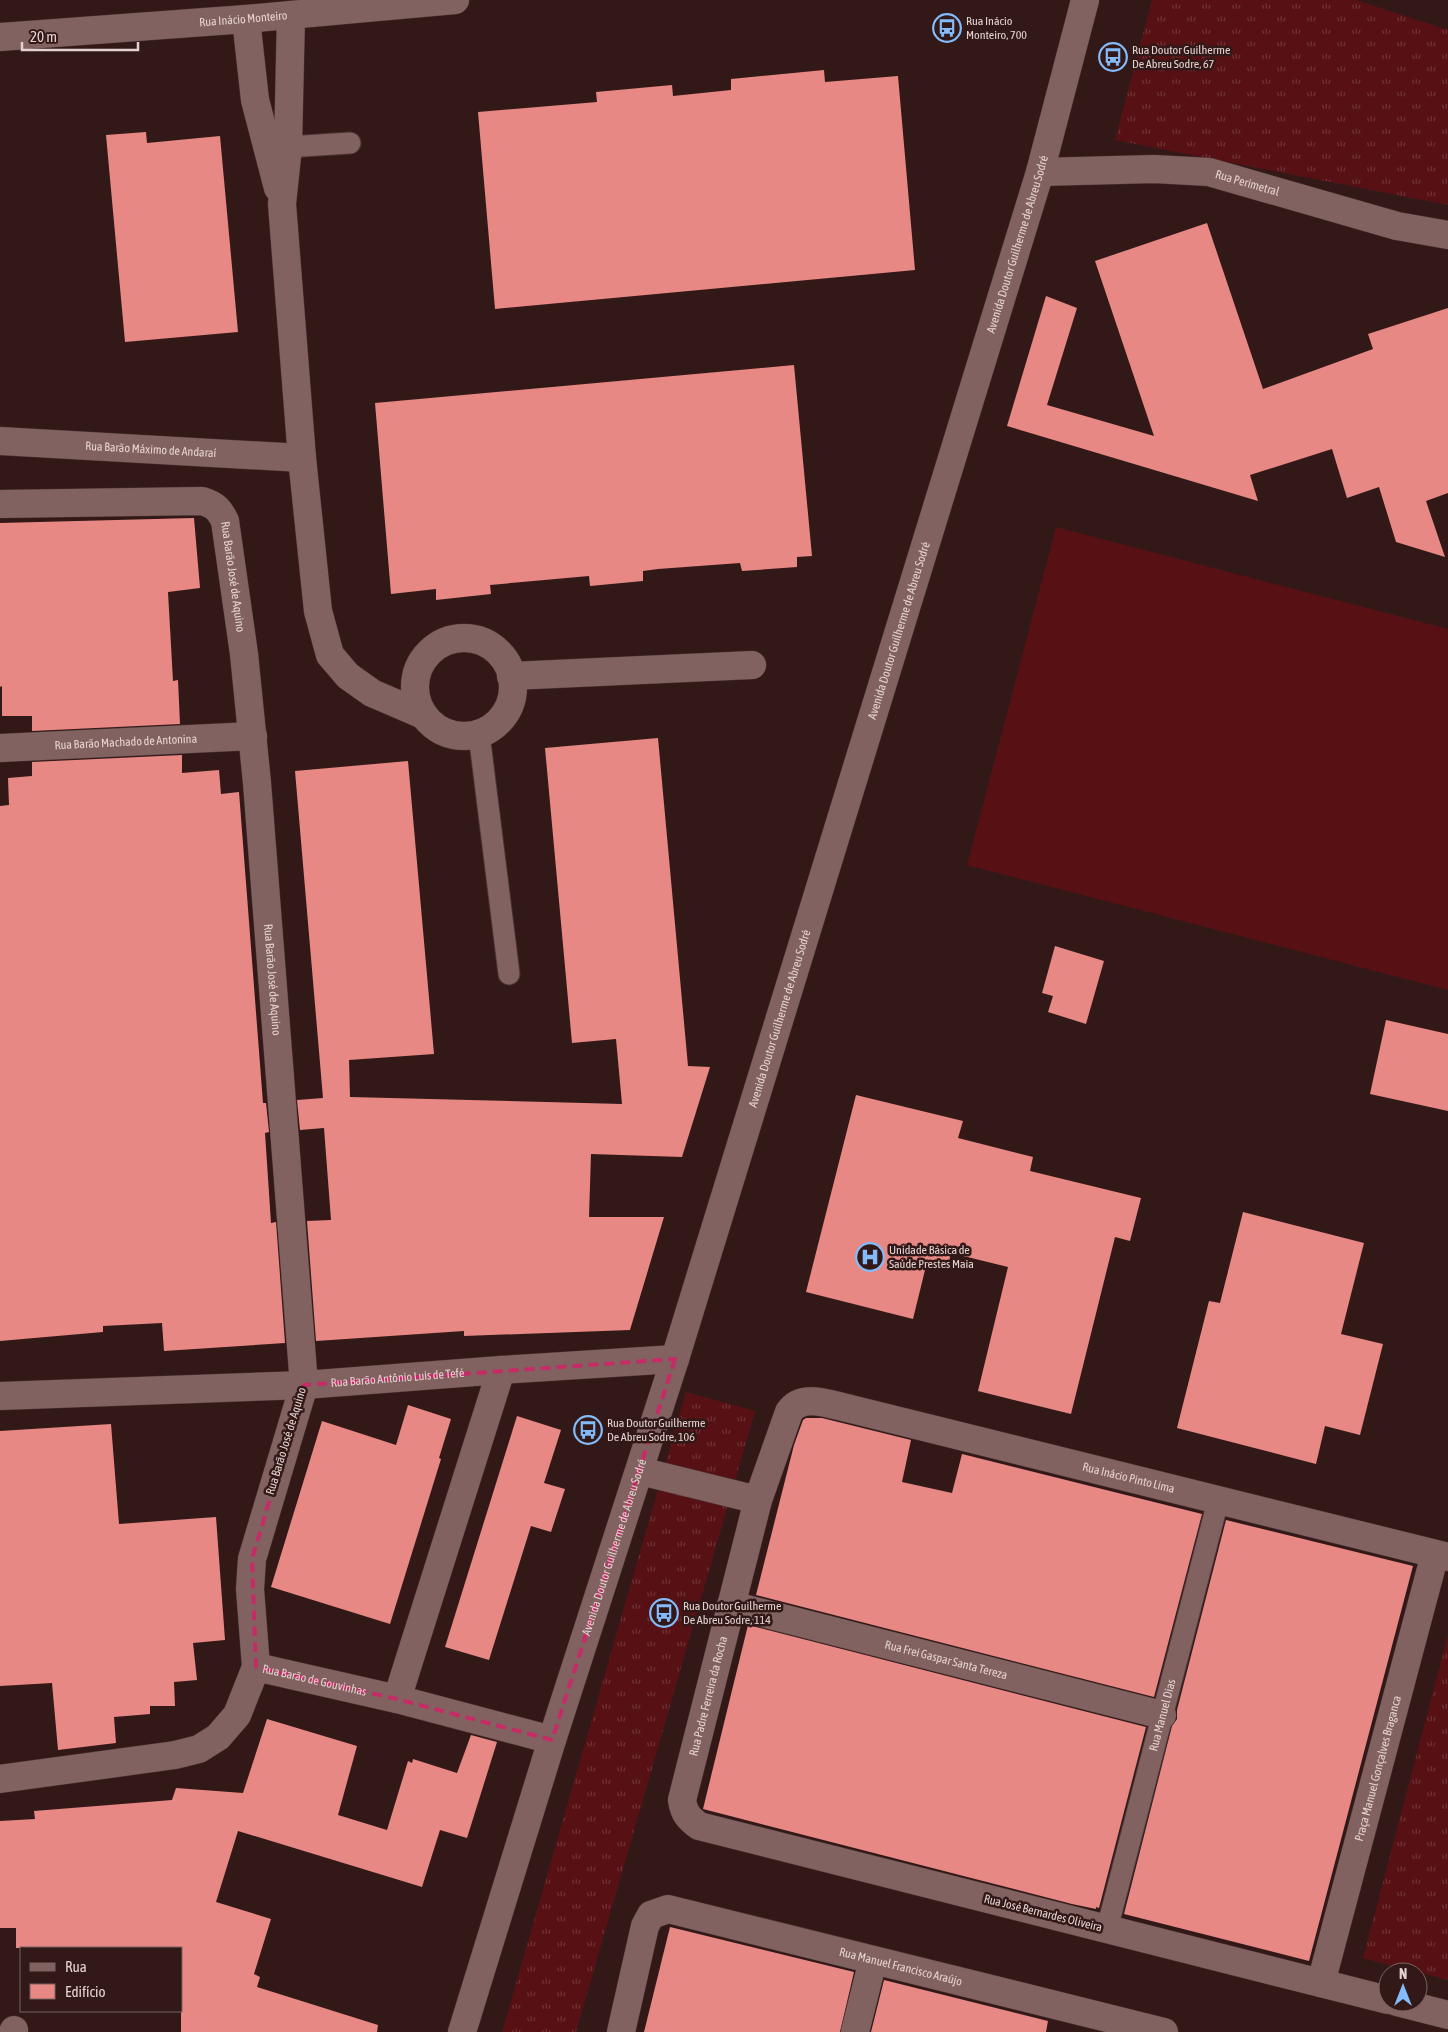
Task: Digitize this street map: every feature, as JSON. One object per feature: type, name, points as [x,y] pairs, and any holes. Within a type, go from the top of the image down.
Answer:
[{"type":"street","name":"Rua Inácio Monteiro","points":[[0,37],[246,19],[455,0]]},
{"type":"street","name":"Avenida Doutor Guilherme de Abreu Sodré","points":[[462,2032],[552,1740],[675,1359],[1040,172],[1085,0]]},
{"type":"street","points":[[291,15],[278,148],[302,458],[322,633],[330,655],[348,676],[372,693],[423,715],[432,724],[454,736],[479,734],[500,721],[507,711],[512,688],[511,676],[507,664],[489,645],[476,640],[450,640],[428,654],[416,677],[414,690],[423,715]]},
{"type":"street","points":[[246,19],[255,100],[278,148]]},
{"type":"street","name":"Rua Perimetral","points":[[1040,172],[1154,168],[1209,172],[1397,226],[1448,236]]},
{"type":"street","name":"Rua Barão Máximo de Andaraí","points":[[0,441],[302,458]]},
{"type":"street","name":"Rua Barão José de Aquino","points":[[0,504],[202,501],[213,504],[220,510],[225,521],[253,736],[277,1019],[304,1385],[252,1559],[250,1589],[256,1667]]},
{"type":"street","points":[[511,676],[752,665]]},
{"type":"street","name":"Rua Barão Machado de Antonina","points":[[0,748],[253,736]]},
{"type":"street","name":"Rua Barão Antônio Luis de Tefé","points":[[0,1396],[304,1385],[675,1359]]},
{"type":"street","points":[[397,1698],[501,1370]]},
{"type":"street","name":"Rua Padre Ferreira da Rocha","points":[[699,1826],[688,1818],[683,1810],[682,1800],[731,1605],[758,1500],[789,1412],[794,1405],[808,1400]]},
{"type":"street","name":"Rua Inácio Pinto Lima","points":[[808,1400],[851,1409],[1442,1556]]},
{"type":"street","points":[[640,1471],[758,1500]]},
{"type":"street","name":"Praça Manuel Gonçalves Braganca","points":[[1321,1983],[1442,1556]]},
{"type":"street","name":"Rua Frei Gaspar Santa Tereza","points":[[731,1605],[1162,1715]]},
{"type":"street","name":"Rua Barão de Gouvinhas","points":[[0,1779],[175,1755],[199,1749],[218,1737],[237,1715],[256,1667],[397,1698],[552,1740]]},
{"type":"street","name":"Rua José Bernardes Oliveira","points":[[699,1826],[1378,1997]]},
{"type":"street","name":"Rua Manuel Francisco Araújo","points":[[621,2032],[644,1926],[651,1915],[668,1909],[1164,2032]]},
{"type":"street","points":[[855,2032],[873,1960]]},
{"type":"street","points":[[1428,2010],[1448,2015]]},
{"type":"lane","points":[[278,148],[350,143]]},
{"type":"lane","points":[[479,734],[509,974]]},
{"type":"lane","name":"Rua Manuel Dias","points":[[1106,1929],[1218,1501]]},
{"type":"highlighted area","points":[[675,1359],[552,1740],[397,1699],[256,1667],[252,1559],[304,1385]]},
{"type":"green space","points":[[1152,0],[1356,0],[1448,30],[1448,205],[1115,140]]},
{"type":"green space","points":[[1056,527],[1448,629],[1448,990],[967,865]]},
{"type":"green space","points":[[686,1392],[755,1411],[576,2032],[502,2032]]},
{"type":"green space","points":[[1448,1635],[1448,1980],[1428,1975],[1428,1962],[1378,1962],[1363,1958]]},
{"type":"building","points":[[824,70],[825,82],[898,76],[915,270],[495,309],[478,112],[597,102],[596,92],[672,85],[673,96],[731,90],[731,79]]},
{"type":"building","points":[[146,132],[147,143],[220,136],[238,332],[125,342],[106,135]]},
{"type":"building","points":[[1207,223],[1263,389],[1373,349],[1368,334],[1448,308],[1448,493],[1426,501],[1445,557],[1396,542],[1379,487],[1347,498],[1332,449],[1250,475],[1258,501],[1007,426],[1046,296],[1077,308],[1047,405],[1154,436],[1095,261]]},
{"type":"building","points":[[794,365],[812,556],[797,557],[797,567],[742,571],[740,563],[658,569],[643,571],[643,581],[590,586],[589,576],[490,585],[491,594],[436,600],[436,589],[391,594],[375,403]]},
{"type":"building","points":[[194,518],[200,588],[168,592],[173,681],[178,680],[180,724],[32,731],[32,716],[2,716],[2,686],[0,687],[0,523]]},
{"type":"building","points":[[658,738],[688,1066],[710,1067],[682,1157],[591,1154],[589,1217],[664,1217],[630,1330],[464,1336],[464,1331],[316,1341],[307,1221],[331,1220],[324,1128],[300,1130],[297,1100],[323,1098],[295,771],[408,761],[434,1054],[349,1060],[350,1097],[622,1104],[616,1039],[572,1043],[545,748]]},
{"type":"building","points":[[182,755],[182,773],[219,770],[221,794],[239,792],[263,1103],[266,1103],[269,1132],[265,1133],[271,1223],[276,1222],[285,1343],[164,1351],[162,1323],[103,1326],[103,1332],[0,1341],[0,806],[9,805],[8,778],[32,776],[32,762]]},
{"type":"building","points":[[1055,946],[1104,961],[1086,1024],[1048,1012],[1053,996],[1042,993]]},
{"type":"building","points":[[1386,1020],[1448,1034],[1448,1111],[1370,1094]]},
{"type":"building","points":[[856,1095],[963,1121],[958,1138],[1033,1157],[1030,1171],[1141,1198],[1130,1241],[1115,1237],[1071,1414],[978,1391],[1008,1267],[951,1253],[948,1265],[943,1264],[941,1270],[926,1266],[913,1319],[806,1292]]},
{"type":"building","points":[[1243,1212],[1364,1243],[1341,1334],[1383,1344],[1360,1435],[1325,1426],[1316,1464],[1177,1428],[1209,1301],[1220,1303]]},
{"type":"building","points":[[408,1405],[451,1419],[439,1458],[441,1459],[390,1624],[271,1587],[322,1421],[396,1445]]},
{"type":"building","points":[[517,1416],[561,1430],[544,1483],[565,1489],[551,1532],[531,1526],[489,1660],[445,1647]]},
{"type":"building","points":[[806,1418],[822,1418],[911,1440],[902,1482],[952,1493],[962,1454],[1202,1514],[1154,1697],[756,1595],[794,1445],[803,1420]]},
{"type":"building","points":[[111,1424],[119,1524],[216,1517],[225,1640],[193,1643],[197,1680],[174,1682],[175,1706],[150,1706],[150,1714],[114,1717],[116,1743],[58,1750],[52,1683],[0,1686],[0,1431]]},
{"type":"building","points":[[1226,1520],[1413,1566],[1309,1961],[1124,1914],[1172,1726],[1177,1719],[1177,1710]]},
{"type":"building","points":[[748,1625],[1146,1727],[1099,1908],[1072,1904],[703,1809]]},
{"type":"building","points":[[267,1719],[357,1746],[338,1815],[387,1830],[408,1761],[412,1763],[413,1759],[457,1773],[471,1735],[497,1742],[467,1838],[440,1830],[422,1887],[238,1831],[216,1902],[271,1919],[254,1974],[260,1977],[257,1987],[378,2025],[377,2032],[181,2032],[182,1947],[16,1948],[16,1928],[0,1928],[0,1821],[35,1819],[34,1811],[172,1800],[176,1788],[243,1793]]},
{"type":"building","points":[[670,1927],[854,1972],[840,2032],[644,2032]]},
{"type":"building","points":[[884,1980],[1048,2021],[1046,2032],[871,2032]]},
{"type":"place","name":"Rua Inácio Monteiro, 700","points":[[947,28]]},
{"type":"place","name":"Rua Doutor Guilherme De Abreu Sodre, 67","points":[[1113,57]]},
{"type":"place","name":"Unidade Básica de Saúde Prestes Maia","points":[[870,1257]]},
{"type":"place","name":"Rua Doutor Guilherme De Abreu Sodre, 106","points":[[588,1430]]},
{"type":"place","name":"Rua Doutor Guilherme De Abreu Sodre, 114","points":[[664,1613]]}]
